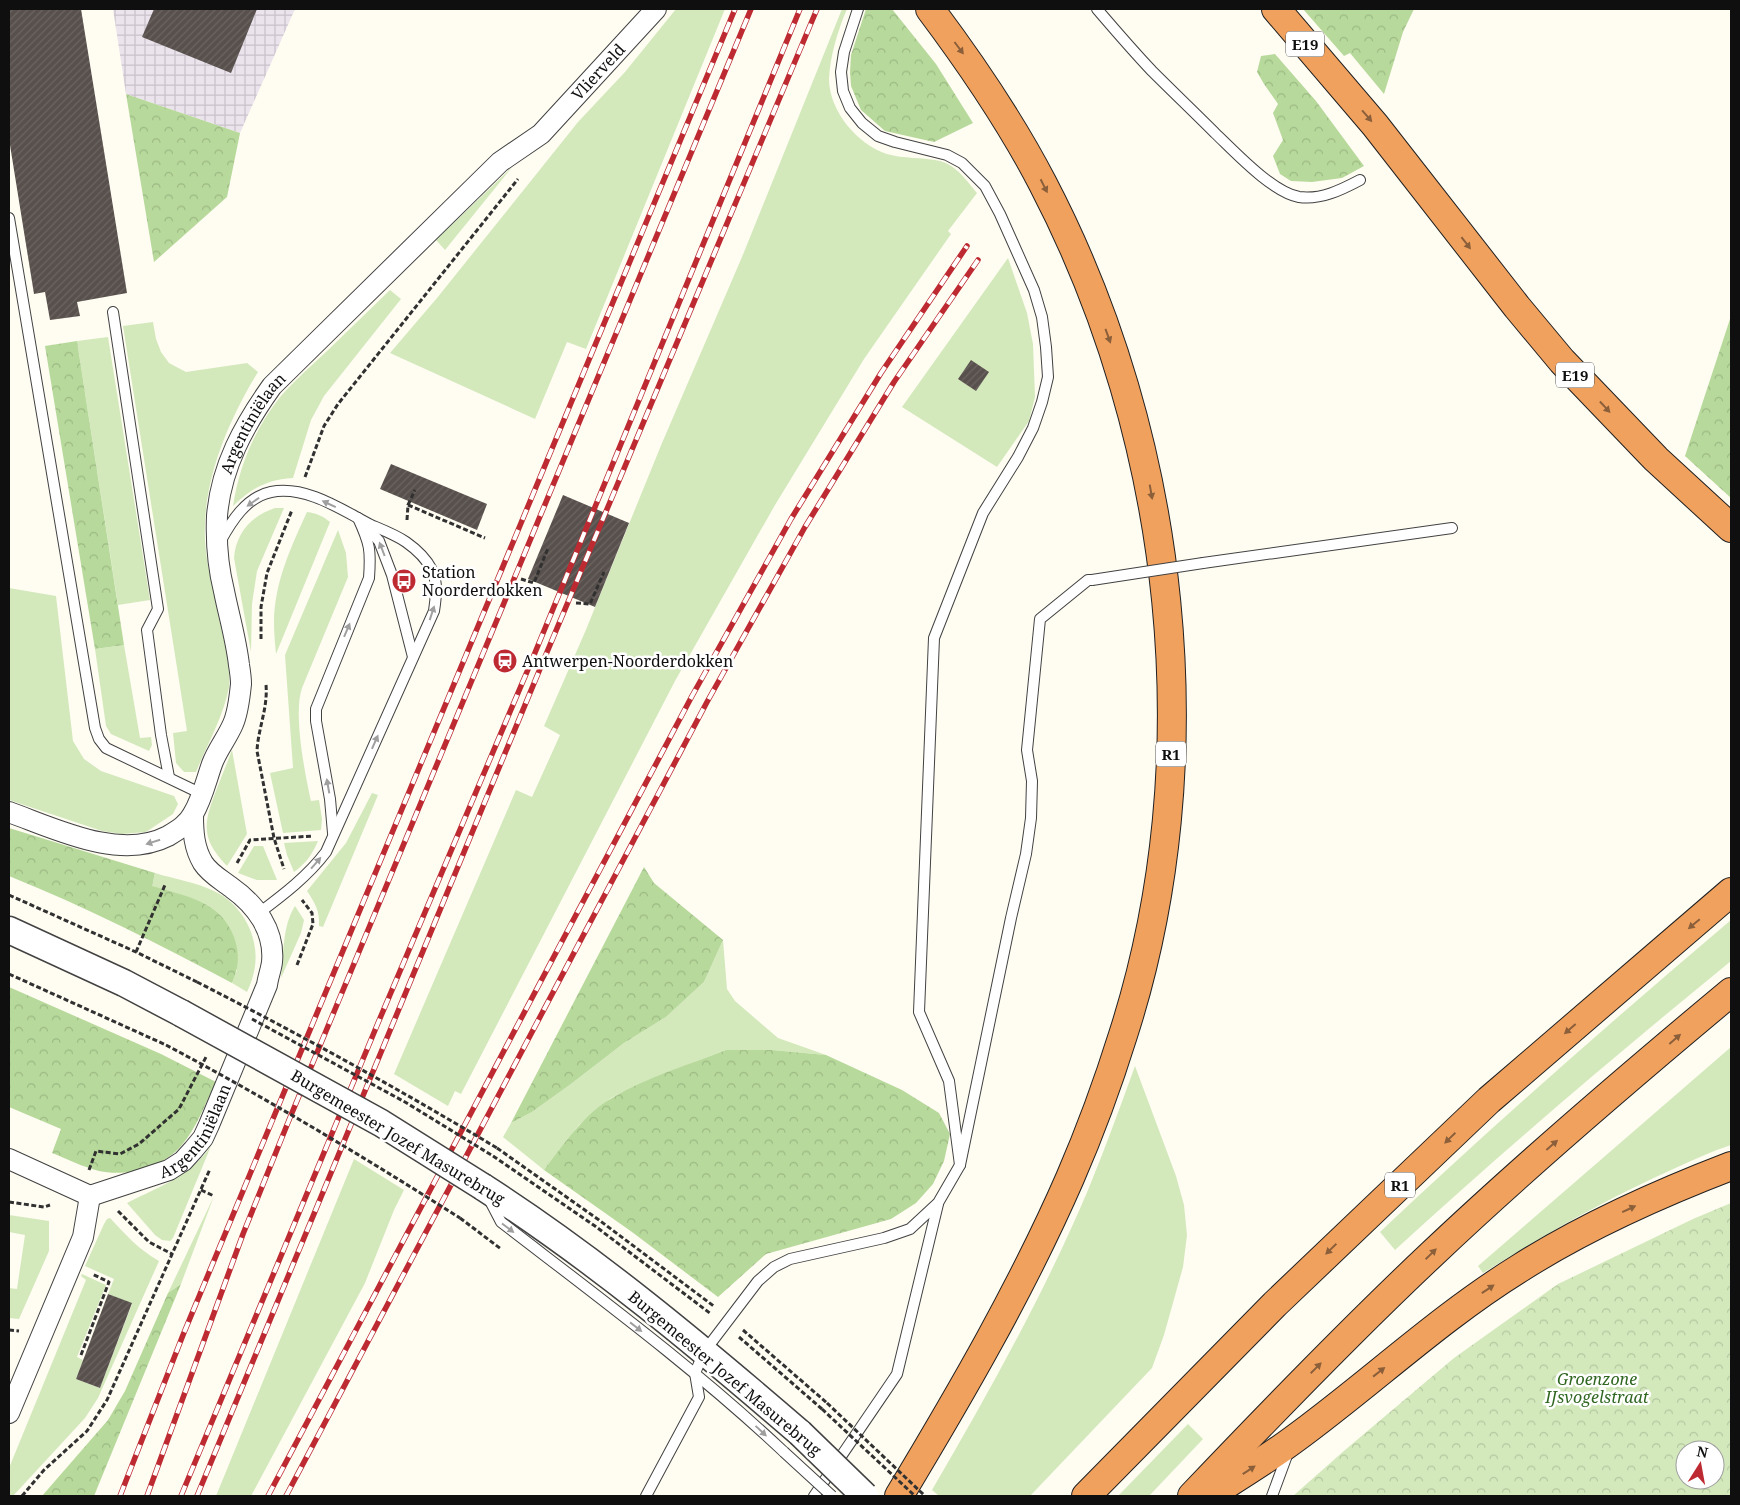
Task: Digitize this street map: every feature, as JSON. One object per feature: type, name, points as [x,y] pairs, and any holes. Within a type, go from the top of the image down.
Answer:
[{"type":"highway","name":"R1","points":[[899,1496],[979,1360],[1030,1264],[1071,1175],[1109,1076],[1136,986],[1157,893],[1166,829],[1171,761],[1170,631],[1151,490],[1116,357],[1070,238],[1043,185],[1011,127],[973,66],[930,9]]},
{"type":"highway","name":"E19","points":[[1276,9],[1375,124],[1436,205],[1562,362],[1656,459],[1731,528]]},
{"type":"highway","name":"R1","points":[[1086,1496],[1268,1311],[1489,1100],[1731,892]]},
{"type":"highway","points":[[1192,1496],[1281,1402],[1431,1255],[1492,1198],[1582,1119],[1731,992]]},
{"type":"highway","points":[[1208,1496],[1293,1440],[1448,1317],[1519,1268],[1568,1239],[1624,1211],[1731,1166]]},
{"type":"street","name":"Vlierveld","points":[[541,134],[656,9]]},
{"type":"street","name":"Argentiniëlaan","points":[[9,812],[84,838],[127,846],[144,845],[161,839],[180,829],[193,815],[213,762],[233,723],[241,683],[236,639],[223,589],[218,547],[217,516],[222,482],[235,446],[255,410],[272,386],[500,162],[541,134]]},
{"type":"street","name":"Argentiniëlaan","points":[[85,1194],[169,1170],[183,1162],[203,1138],[267,985],[272,962],[272,945],[267,928],[259,913],[240,894],[214,875],[204,864],[197,850],[193,834],[193,815]]},
{"type":"street","name":"Burgemeester Jozef Masurebrug","points":[[9,930],[124,983],[181,1013],[382,1123],[483,1187],[568,1246],[674,1327],[700,1362],[792,1443],[865,1496]]},
{"type":"street","points":[[9,1159],[85,1194],[83,1236],[9,1413]]},
{"type":"lane","points":[[858,9],[844,52],[842,72],[844,91],[850,108],[862,123],[878,136],[947,154],[962,163],[985,186],[1000,214],[1034,290],[1042,317],[1046,347],[1048,377],[1033,428],[984,513],[934,638],[918,1012],[949,1081],[960,1166]]},
{"type":"lane","points":[[1097,9],[1152,71],[1218,136],[1251,167],[1284,192],[1298,197],[1315,197],[1335,193],[1360,180]]},
{"type":"lane","points":[[9,218],[95,728],[99,739],[106,748],[202,794]]},
{"type":"lane","points":[[113,312],[158,609],[147,630],[161,735],[169,777]]},
{"type":"lane","points":[[218,547],[230,524],[253,500],[269,492],[284,491],[298,493],[315,498],[405,541],[421,554],[432,571],[436,593],[434,611],[326,852],[317,864],[284,894],[259,913]]},
{"type":"lane","points":[[358,518],[379,541],[392,574],[413,657]]},
{"type":"lane","points":[[334,834],[330,799],[316,721],[316,709],[369,578],[370,556],[368,540],[358,518]]},
{"type":"lane","points":[[646,1496],[699,1397],[700,1362],[727,1321],[758,1281],[774,1267],[790,1259],[884,1238],[910,1230],[938,1203],[960,1166],[1028,845],[1032,781],[1027,750],[1040,619],[1088,580],[1452,528]]},
{"type":"lane","points":[[814,1496],[897,1374],[938,1203]]},
{"type":"lane","points":[[1272,1496],[1293,1440]]},
{"type":"lane","points":[[792,1443],[832,1496]]},
{"type":"path","points":[[260,645],[261,607],[268,574],[324,426],[338,404],[516,183],[520,175]]},
{"type":"path","points":[[405,541],[408,504],[415,490]]},
{"type":"path","points":[[408,504],[485,538]]},
{"type":"path","points":[[521,579],[534,583],[548,548]]},
{"type":"path","points":[[576,603],[590,604],[604,572]]},
{"type":"path","points":[[255,839],[334,834]]},
{"type":"path","points":[[136,952],[165,885]]},
{"type":"path","points":[[9,895],[136,952],[266,1017],[408,1095],[497,1148],[607,1225],[727,1321],[827,1403],[924,1496]]},
{"type":"path","points":[[9,974],[166,1045],[238,1083],[404,1182],[460,1218]]},
{"type":"path","points":[[232,1005],[236,997]]},
{"type":"path","points":[[22,1496],[44,1470],[87,1431],[107,1400],[172,1254],[149,1242],[118,1210],[85,1194],[96,1150],[120,1154],[131,1150],[139,1144],[178,1109],[210,1050]]},
{"type":"path","points":[[493,1156],[595,1226],[727,1321],[915,1496]]},
{"type":"path","points":[[201,1190],[214,1196]]},
{"type":"path","points":[[71,1264],[109,1282],[81,1355]]},
{"type":"shaded area","points":[[113,9],[295,9],[240,133],[126,94]]},
{"type":"green space","points":[[676,9],[725,9],[586,349],[567,342],[535,419],[390,353],[437,298],[578,122],[625,72]]},
{"type":"green space","points":[[842,9],[847,9],[835,43],[829,79],[834,103],[847,125],[856,135],[876,150],[900,157],[946,163],[961,174],[977,193],[948,231],[951,234],[864,359],[775,505],[675,681],[461,1094],[455,1091],[448,1106],[394,1074],[516,790],[532,797],[560,735],[544,726],[742,257]]},
{"type":"green space","points":[[866,9],[892,9],[936,64],[973,123],[934,142],[885,131],[861,110],[851,86],[850,72],[851,55]]},
{"type":"green space","points":[[1303,9],[1414,9],[1403,32],[1384,94],[1350,53],[1344,56]]},
{"type":"green space","points":[[1275,54],[1316,101],[1364,166],[1342,178],[1312,182],[1291,181],[1280,174],[1273,156],[1283,140],[1273,113],[1278,104],[1257,72],[1261,56]]},
{"type":"green space","points":[[126,94],[240,133],[227,197],[154,262]]},
{"type":"green space","points":[[513,166],[445,250],[436,240]]},
{"type":"green space","points":[[1008,258],[1027,313],[1033,344],[1035,397],[1029,421],[997,467],[902,407]]},
{"type":"green space","points":[[390,290],[401,299],[324,396],[311,420],[293,478],[260,486],[233,506],[244,462],[256,434],[272,408],[292,384]]},
{"type":"green space","points":[[1731,316],[1731,498],[1685,456]]},
{"type":"green space","points":[[153,322],[161,352],[169,363],[186,372],[247,363],[258,372],[227,431],[219,453],[208,496],[205,540],[209,572],[229,669],[229,687],[227,698],[215,730],[196,772],[184,772],[176,763],[173,733],[187,731],[123,326]]},
{"type":"green space","points":[[108,337],[150,600],[118,605],[77,341]]},
{"type":"green space","points":[[77,341],[124,645],[95,649],[45,346]]},
{"type":"green space","points":[[284,508],[257,571],[252,604],[251,652],[234,558],[235,549],[246,527],[266,511]]},
{"type":"green space","points":[[307,512],[319,515],[330,522],[276,654],[274,623],[280,580]]},
{"type":"green space","points":[[338,530],[346,553],[348,577],[302,688],[299,713],[299,728],[306,776],[311,801],[319,800],[322,819],[321,830],[283,833],[270,773],[293,768],[285,655]]},
{"type":"green space","points":[[9,588],[56,596],[73,741],[84,759],[101,771],[174,796],[178,804],[173,814],[146,832],[122,834],[102,831],[9,800]]},
{"type":"green space","points":[[124,645],[140,738],[151,737],[152,745],[149,751],[111,734],[106,726],[95,649]]},
{"type":"green space","points":[[232,750],[247,834],[227,866],[212,848],[207,831],[207,822],[212,803]]},
{"type":"green space","points":[[372,793],[378,795],[323,927],[319,926],[319,916],[316,907],[307,891],[346,843]]},
{"type":"green space","points":[[9,828],[155,873],[152,886],[189,897],[211,908],[228,925],[236,943],[238,960],[232,983],[66,900],[9,876]]},
{"type":"green space","points":[[318,841],[308,858],[294,872],[284,843]]},
{"type":"green space","points":[[254,846],[263,846],[277,880],[257,880],[238,873]]},
{"type":"green space","points":[[644,867],[654,883],[723,940],[704,982],[666,1017],[624,1043],[532,1112],[511,1123]]},
{"type":"green space","points":[[155,873],[214,891],[233,904],[240,913],[251,933],[256,955],[254,973],[247,992],[232,983],[237,970],[152,886]]},
{"type":"green space","points":[[295,906],[304,920],[301,933],[281,978],[286,931]]},
{"type":"green space","points":[[1731,920],[1731,961],[1561,1103],[1395,1250],[1380,1232],[1554,1073]]},
{"type":"green space","points":[[723,940],[727,989],[735,1001],[778,1038],[826,1055],[772,1050],[726,1050],[648,1080],[611,1098],[579,1125],[544,1170],[503,1137],[511,1123],[532,1112],[624,1043],[666,1017],[704,982]]},
{"type":"green space","points":[[9,987],[161,1054],[216,1082],[196,1123],[181,1146],[173,1154],[154,1165],[132,1172],[121,1173],[99,1171],[52,1153],[61,1129],[9,1107]]},
{"type":"green space","points":[[1731,1047],[1731,1145],[1693,1160],[1599,1205],[1483,1273],[1478,1266]]},
{"type":"green space","points":[[726,1050],[772,1050],[826,1055],[902,1090],[939,1113],[950,1134],[944,1161],[933,1184],[916,1203],[891,1219],[766,1254],[718,1297],[632,1232],[544,1170],[583,1121],[612,1098],[639,1084]]},
{"type":"green space","points":[[1135,1066],[1176,1176],[1184,1205],[1187,1235],[1183,1267],[1164,1335],[1152,1368],[1030,1496],[939,1496],[932,1490],[1015,1342],[1071,1229],[1088,1190]]},
{"type":"green space","points":[[211,1146],[173,1238],[170,1241],[162,1240],[155,1235],[127,1203],[183,1174]]},
{"type":"green space","points":[[354,1159],[404,1190],[365,1283],[251,1496],[216,1496]]},
{"type":"green space","points":[[214,1196],[181,1284],[168,1293]]},
{"type":"green space","name":"Groenzone IJsvogelstraat","points":[[1731,1203],[1731,1496],[1293,1496],[1454,1358],[1558,1284],[1693,1219]]},
{"type":"green space","points":[[9,1215],[49,1221],[49,1251],[19,1319],[9,1318],[9,1288],[17,1289],[25,1235],[9,1232]]},
{"type":"green space","points":[[110,1218],[138,1246],[159,1261],[98,1398],[85,1418],[13,1496],[9,1496],[9,1468],[86,1280],[81,1276],[82,1274],[106,1285],[77,1357],[83,1360],[76,1379],[100,1388],[132,1304],[108,1294],[114,1279],[85,1266],[104,1224]]},
{"type":"green space","points":[[181,1284],[94,1496],[42,1496],[108,1420],[125,1391],[168,1293]]},
{"type":"green space","points":[[1188,1424],[1203,1439],[1149,1496],[1118,1496]]},
{"type":"building","points":[[9,9],[81,9],[127,293],[77,302],[80,316],[50,320],[45,292],[34,294],[9,139]]},
{"type":"building","points":[[154,9],[257,9],[231,73],[142,37]]},
{"type":"building","points":[[971,360],[989,372],[976,391],[958,379]]},
{"type":"building","points":[[391,464],[487,504],[477,530],[380,489]]},
{"type":"building","points":[[563,495],[629,523],[595,607],[528,579]]},
{"type":"building","points":[[108,1294],[132,1303],[100,1388],[76,1379]]},
{"type":"railway","points":[[120,1496],[183,1335],[735,9]]},
{"type":"railway","points":[[147,1496],[243,1234],[289,1120],[751,9]]},
{"type":"railway","points":[[181,1496],[532,660],[800,9]]},
{"type":"railway","points":[[197,1496],[542,664],[817,9]]},
{"type":"railway","points":[[268,1496],[692,696],[791,519],[881,373],[967,246]]},
{"type":"railway","points":[[286,1496],[707,702],[805,527],[894,382],[978,260]]},
{"type":"place","name":"Station Noorderdokken","points":[[404,581]]},
{"type":"place","name":"Antwerpen-Noorderdokken","points":[[505,661]]}]
